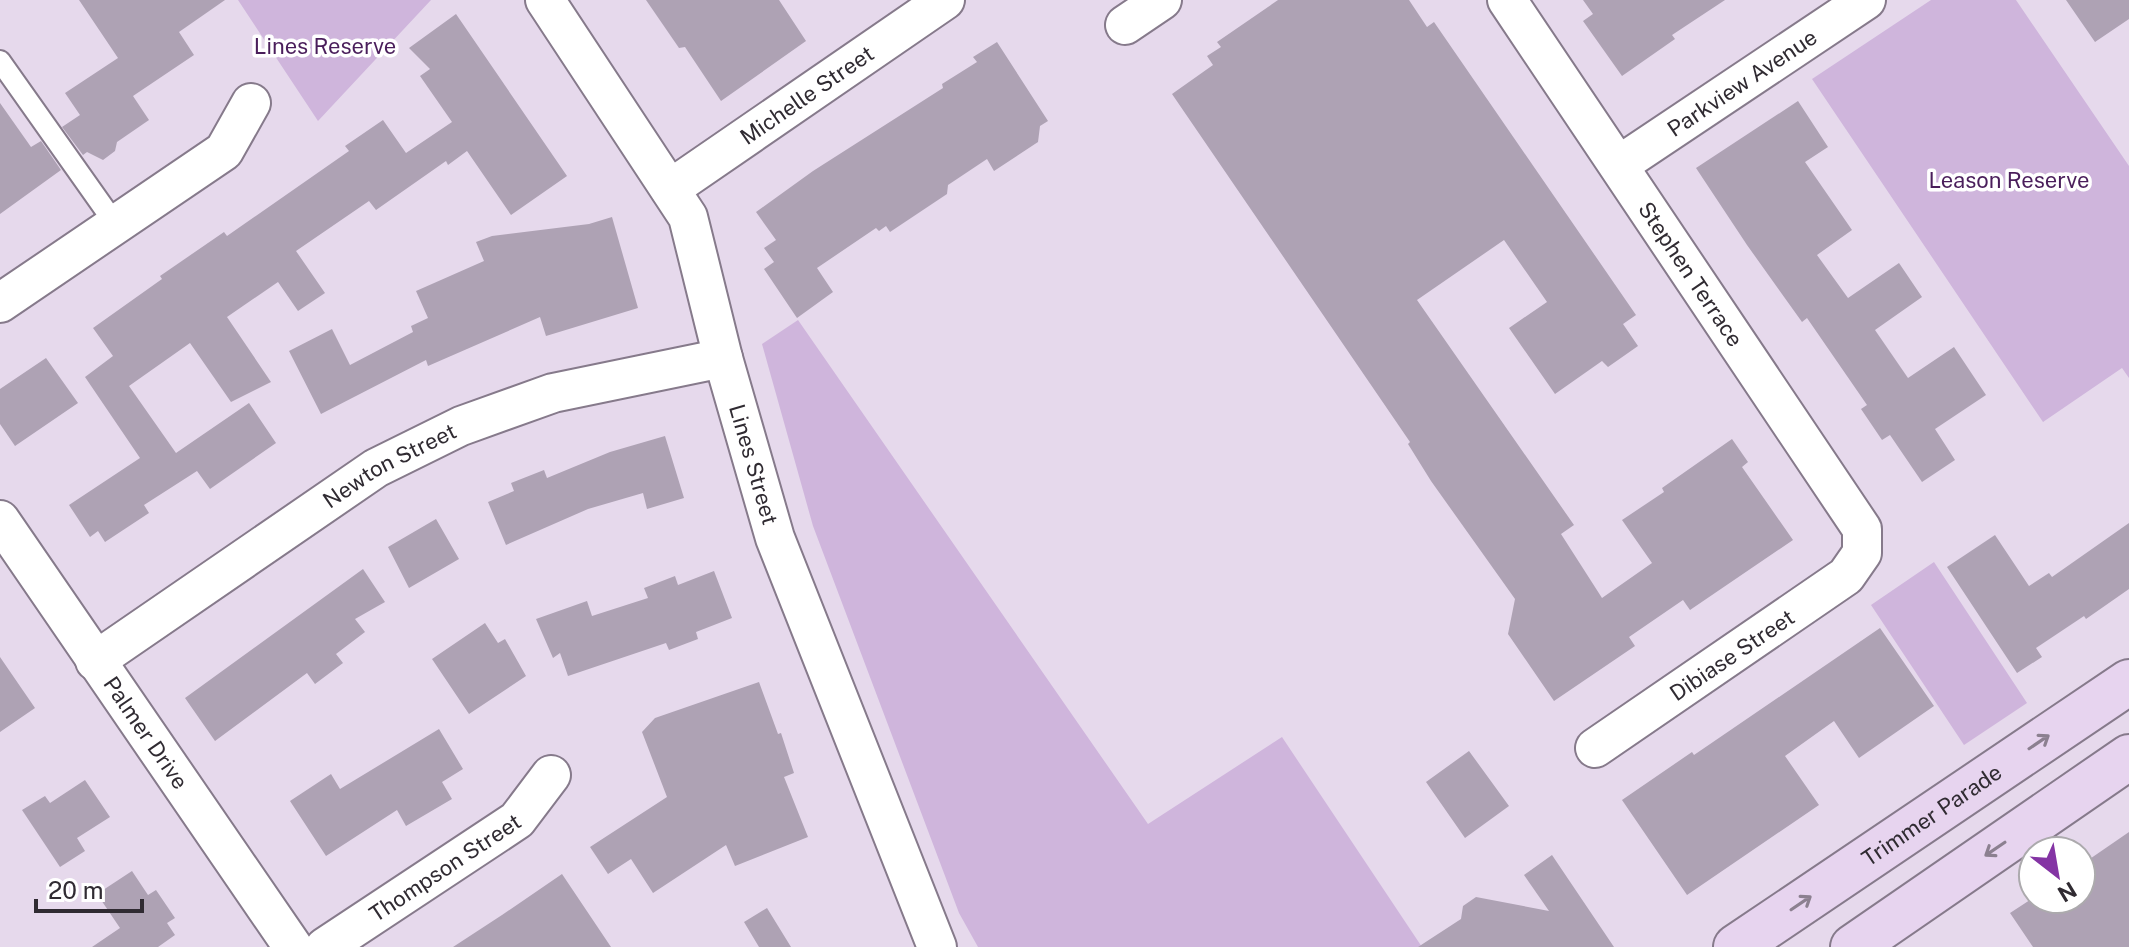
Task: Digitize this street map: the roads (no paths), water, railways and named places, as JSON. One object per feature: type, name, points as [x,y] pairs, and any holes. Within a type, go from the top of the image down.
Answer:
[{"type":"main road","name":"Trimmer Parade","points":[[1736,947],[2129,682]]},
{"type":"main road","points":[[1853,947],[2129,757]]},
{"type":"street","name":"Lines Street","points":[[545,0],[688,217],[723,358],[775,538],[937,947]]},
{"type":"street","name":"Michelle Street","points":[[670,189],[945,0]]},
{"type":"street","points":[[1125,25],[1162,0]]},
{"type":"street","name":"Stephen Terrace","points":[[1507,0],[1862,529],[1862,553]]},
{"type":"street","name":"Parkview Avenue","points":[[1619,165],[1866,0]]},
{"type":"street","points":[[0,303],[224,151],[251,103]]},
{"type":"street","name":"Newton Street","points":[[95,661],[376,468],[461,426],[553,393],[723,358]]},
{"type":"street","name":"Palmer Drive","points":[[0,520],[293,947]]},
{"type":"street","name":"Dibiase Street","points":[[1595,748],[1846,576],[1862,553]]},
{"type":"street","name":"Thompson Street","points":[[325,947],[517,820],[551,775]]},
{"type":"lane","points":[[0,61],[116,225]]},
{"type":"park label","name":"Lines Reserve","points":[[325,46]]},
{"type":"park label","name":"Leason Reserve","points":[[2009,180]]}]
